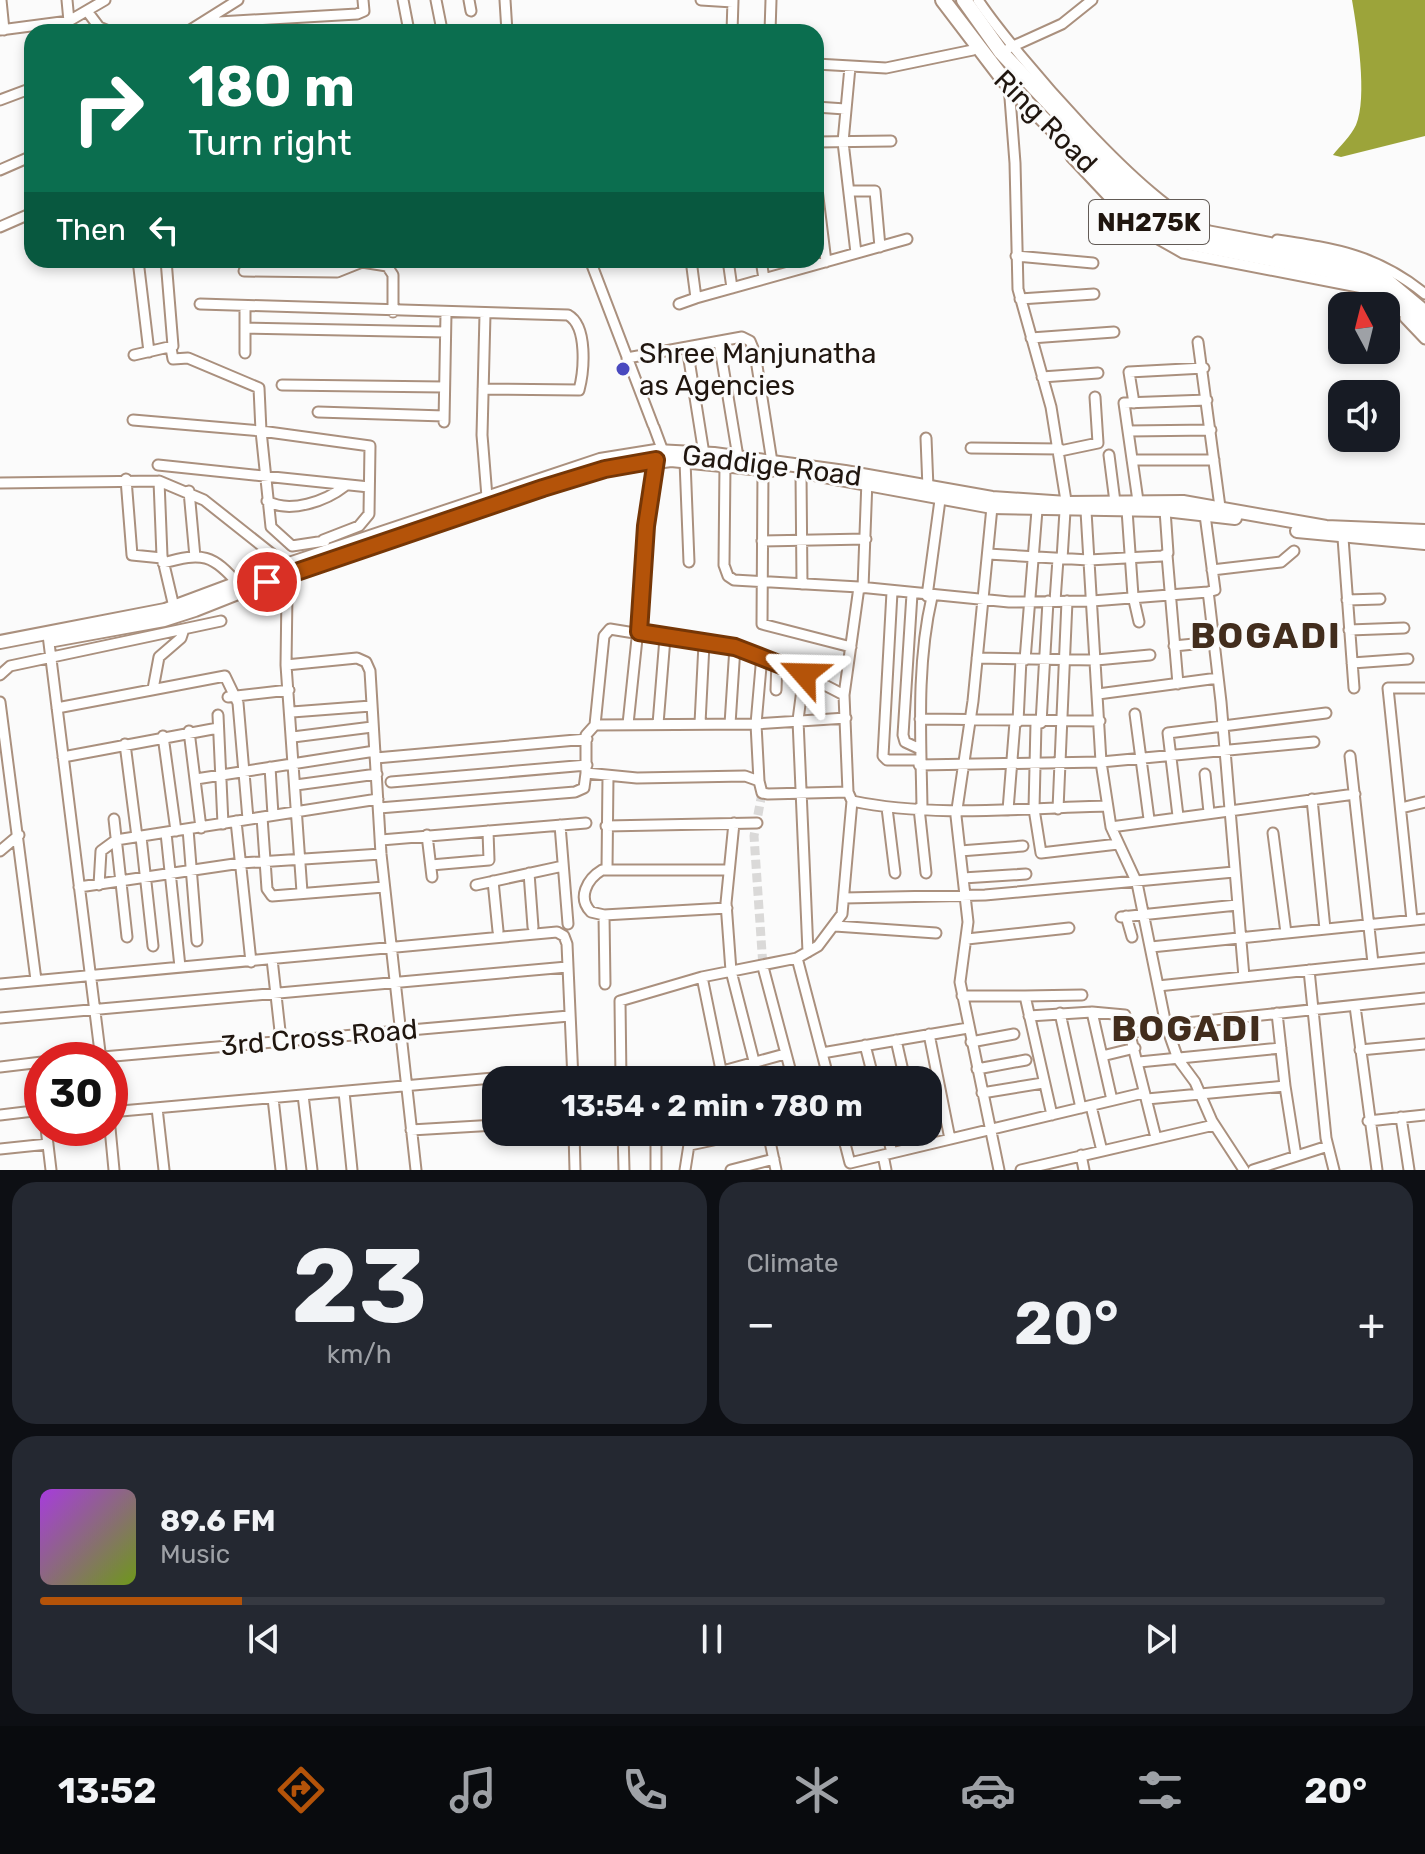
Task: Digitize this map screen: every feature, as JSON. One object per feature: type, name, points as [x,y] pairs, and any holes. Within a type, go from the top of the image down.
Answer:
[{"type":"highway","name":"Ring Road","points":[[943,0],[1007,86],[1116,198],[1169,239],[1332,271],[1369,282],[1425,327]]},
{"type":"highway","name":"Ring Road","points":[[964,0],[1006,50],[1018,70],[1121,180],[1175,227],[1333,257],[1375,271],[1425,313]]},
{"type":"main road","name":"Gaddige Road","points":[[0,642],[164,620],[340,547],[600,460],[704,454],[738,457],[801,473],[1086,511],[1165,510],[1343,538],[1425,543]]},
{"type":"main road","name":"Gaddige Road","points":[[0,650],[174,607],[594,472],[660,456],[685,461],[768,465],[867,481],[940,500],[992,507],[1037,510],[1115,502],[1183,502],[1326,527],[1425,531]]},
{"type":"street","points":[[1,0],[2,30],[24,27]]},
{"type":"street","points":[[67,0],[69,24]]},
{"type":"street","points":[[47,24],[69,21],[105,0]]},
{"type":"street","points":[[202,23],[238,0]]},
{"type":"street","points":[[202,23],[357,14],[364,11],[363,0]]},
{"type":"street","points":[[403,0],[408,24]]},
{"type":"street","points":[[436,0],[441,24]]},
{"type":"street","points":[[505,0],[506,24]]},
{"type":"street","points":[[701,0],[733,1],[732,24]]},
{"type":"street","points":[[770,24],[771,0]]},
{"type":"street","points":[[936,0],[973,50],[1007,86],[1015,163],[1016,256],[1020,299],[1060,450],[1066,508],[1044,660],[1035,765],[1034,809],[1041,853],[1118,844]]},
{"type":"street","points":[[978,0],[1006,50],[1173,213],[1199,225],[1353,253],[1379,262],[1425,294]]},
{"type":"street","points":[[1006,50],[1062,24],[1092,0]]},
{"type":"street","points":[[87,11],[97,24]]},
{"type":"street","points":[[824,65],[886,68],[973,50]]},
{"type":"street","points":[[850,67],[843,142],[856,253]]},
{"type":"street","points":[[1007,86],[1018,70]]},
{"type":"street","points":[[2,102],[24,92]]},
{"type":"street","points":[[824,108],[845,109]]},
{"type":"street","points":[[824,142],[891,141]]},
{"type":"street","points":[[0,167],[24,157]]},
{"type":"street","points":[[849,191],[875,191],[880,247]]},
{"type":"street","points":[[1116,198],[1153,236],[1183,253],[1363,288],[1394,308],[1425,339]]},
{"type":"street","points":[[0,227],[24,216]]},
{"type":"street","points":[[824,246],[826,262],[907,239]]},
{"type":"street","points":[[1016,256],[1093,263]]},
{"type":"street","points":[[139,268],[149,352]]},
{"type":"street","points":[[133,420],[261,431],[367,444],[373,452],[369,487],[371,506],[366,520],[359,526],[298,547],[283,541],[271,527],[264,478],[261,431],[259,388],[188,358],[173,359],[167,268]]},
{"type":"street","points":[[244,271],[331,273],[345,268]]},
{"type":"street","points":[[385,268],[393,275],[393,312]]},
{"type":"street","points":[[593,268],[653,426],[660,456],[646,526],[639,632],[628,724]]},
{"type":"street","points":[[692,268],[696,298]]},
{"type":"street","points":[[729,268],[732,288]]},
{"type":"street","points":[[762,268],[764,279]]},
{"type":"street","points":[[679,304],[764,279],[788,268]]},
{"type":"street","points":[[1020,299],[1094,294]]},
{"type":"street","points":[[200,304],[573,317],[581,337],[581,386],[573,392],[483,389]]},
{"type":"street","points":[[245,307],[245,353]]},
{"type":"street","points":[[318,412],[444,419],[446,313]]},
{"type":"street","points":[[485,314],[482,435],[487,497]]},
{"type":"street","points":[[245,328],[445,332]]},
{"type":"street","points":[[1031,338],[1114,332]]},
{"type":"street","points":[[627,358],[742,337],[753,347],[768,465],[762,541],[763,626],[851,647]]},
{"type":"street","points":[[719,342],[738,457]]},
{"type":"street","points":[[1198,342],[1204,368],[1220,507]]},
{"type":"street","points":[[687,347],[704,454]]},
{"type":"street","points":[[134,355],[171,348]]},
{"type":"street","points":[[1134,403],[1129,372],[1204,368]]},
{"type":"street","points":[[1042,377],[1098,373]]},
{"type":"street","points":[[282,385],[443,387]]},
{"type":"street","points":[[971,448],[1060,450],[1098,443],[1095,397]]},
{"type":"street","points":[[1138,501],[1124,403],[1207,400]]},
{"type":"street","points":[[1128,431],[1211,430]]},
{"type":"street","points":[[926,438],[928,488]]},
{"type":"street","points":[[1109,455],[1115,502]]},
{"type":"street","points":[[1132,460],[1214,460]]},
{"type":"street","points":[[685,461],[689,562]]},
{"type":"street","points":[[725,464],[725,572],[734,580],[861,587],[983,601],[1092,601],[1208,592],[1215,590],[1205,515]]},
{"type":"street","points":[[158,465],[369,487]]},
{"type":"street","points":[[801,473],[802,584]]},
{"type":"street","points":[[126,479],[132,555],[163,561],[195,557],[219,562],[239,585]]},
{"type":"street","points":[[0,483],[126,479],[159,481],[189,491],[288,569],[286,665],[292,712],[302,892]]},
{"type":"street","points":[[159,481],[163,561],[174,607]]},
{"type":"street","points":[[621,1066],[620,1001],[702,977],[797,958],[808,952],[835,926],[844,898],[850,797],[844,695],[861,587],[867,481]]},
{"type":"street","points":[[267,501],[290,507],[310,503],[345,486]]},
{"type":"street","points":[[189,491],[195,557]]},
{"type":"street","points":[[926,873],[918,748],[926,630],[940,500]]},
{"type":"street","points":[[992,507],[958,809],[967,939],[961,967],[962,996],[999,1170]]},
{"type":"street","points":[[1008,810],[1037,510]]},
{"type":"street","points":[[1127,510],[1129,559],[1139,622]]},
{"type":"street","points":[[1165,510],[1178,684]]},
{"type":"street","points":[[1086,511],[1101,762],[1111,827],[1137,883],[1166,1025],[1178,1059],[1201,1095],[1214,1125],[1244,1170]]},
{"type":"street","points":[[1343,538],[1354,688]]},
{"type":"street","points":[[762,541],[866,539]]},
{"type":"street","points":[[323,540],[340,547]]},
{"type":"street","points":[[1212,570],[1281,562],[1294,551]]},
{"type":"street","points":[[988,554],[1089,560],[1167,555]]},
{"type":"street","points":[[892,592],[883,756],[887,760],[1014,766],[1139,760],[1314,742]]},
{"type":"street","points":[[1208,592],[1223,724],[1244,977]]},
{"type":"street","points":[[912,594],[903,735],[905,742],[918,748]]},
{"type":"street","points":[[1347,600],[1380,599]]},
{"type":"street","points":[[1058,809],[1067,601]]},
{"type":"street","points":[[0,675],[6,667],[221,621]]},
{"type":"street","points":[[595,725],[606,632],[618,628],[735,647],[762,655],[844,695]]},
{"type":"street","points":[[1349,630],[1404,628]]},
{"type":"street","points":[[153,689],[159,657],[181,638],[184,629]]},
{"type":"street","points":[[49,637],[98,1042]]},
{"type":"street","points":[[658,724],[665,638]]},
{"type":"street","points":[[1174,646],[1214,642]]},
{"type":"street","points":[[700,723],[704,644]]},
{"type":"street","points":[[730,724],[735,647]]},
{"type":"street","points":[[762,655],[756,724],[762,793],[850,797],[887,808],[1008,810],[1106,806]]},
{"type":"street","points":[[977,658],[1096,660],[1150,655]]},
{"type":"street","points":[[286,665],[362,659],[370,671],[384,887],[416,1170]]},
{"type":"street","points":[[1352,663],[1408,659]]},
{"type":"street","points":[[776,690],[777,660]]},
{"type":"street","points":[[57,708],[219,674],[229,680],[244,771],[248,819]]},
{"type":"street","points":[[804,674],[798,720],[808,952]]},
{"type":"street","points":[[1098,694],[1218,678]]},
{"type":"street","points":[[1412,920],[1388,688],[1425,688]]},
{"type":"street","points":[[232,697],[289,690]]},
{"type":"street","points":[[0,702],[36,980]]},
{"type":"street","points":[[292,712],[371,706]]},
{"type":"street","points":[[1178,816],[1168,733],[1326,713]]},
{"type":"street","points":[[1135,714],[1149,819]]},
{"type":"street","points":[[218,715],[223,824]]},
{"type":"street","points":[[99,885],[101,851],[116,840],[298,811],[379,803],[575,792],[584,788],[588,729],[595,725],[756,724],[846,718]]},
{"type":"street","points":[[920,719],[1039,723],[1100,721]]},
{"type":"street","points":[[293,737],[372,727]]},
{"type":"street","points":[[63,757],[218,728]]},
{"type":"street","points":[[189,731],[201,828]]},
{"type":"street","points":[[163,736],[171,832],[168,875],[180,967]]},
{"type":"street","points":[[196,779],[295,762],[587,739]]},
{"type":"street","points":[[125,744],[153,946]]},
{"type":"street","points":[[1350,756],[1373,963]]},
{"type":"street","points":[[270,767],[273,815]]},
{"type":"street","points":[[391,782],[586,769],[608,776],[745,776],[759,781]]},
{"type":"street","points":[[296,785],[377,774]]},
{"type":"street","points":[[1205,774],[1209,812]]},
{"type":"street","points":[[607,869],[608,776]]},
{"type":"street","points":[[1111,827],[1149,819],[1355,794]]},
{"type":"street","points":[[1312,799],[1325,929]]},
{"type":"street","points":[[1401,808],[1425,802]]},
{"type":"street","points":[[887,808],[895,873]]},
{"type":"street","points":[[262,817],[269,895],[384,887]]},
{"type":"street","points":[[114,819],[127,937]]},
{"type":"street","points":[[236,821],[251,962]]},
{"type":"street","points":[[381,840],[586,823]]},
{"type":"street","points":[[734,823],[727,908],[731,971],[754,1061]]},
{"type":"street","points":[[606,826],[757,823]]},
{"type":"street","points":[[560,825],[568,924]]},
{"type":"street","points":[[188,829],[197,941]]},
{"type":"street","points":[[431,865],[489,860],[488,831]]},
{"type":"street","points":[[1273,833],[1286,933]]},
{"type":"street","points":[[0,851],[19,835]]},
{"type":"street","points":[[427,835],[432,877]]},
{"type":"street","points":[[960,851],[1023,846]]},
{"type":"street","points":[[79,887],[146,880],[241,863],[381,854]]},
{"type":"street","points":[[476,885],[563,866]]},
{"type":"street","points":[[727,908],[604,915],[587,909],[584,900],[591,877],[607,869],[729,870]]},
{"type":"street","points":[[844,898],[965,896],[1234,872]]},
{"type":"street","points":[[529,873],[533,927]]},
{"type":"street","points":[[963,878],[1026,874]]},
{"type":"street","points":[[493,881],[498,931]]},
{"type":"street","points":[[1132,937],[1123,917],[1237,905]]},
{"type":"street","points":[[604,915],[605,984]]},
{"type":"street","points":[[1151,947],[1425,919]]},
{"type":"street","points":[[835,926],[936,933]]},
{"type":"street","points":[[967,939],[1069,928]]},
{"type":"street","points":[[0,984],[557,932],[566,939],[572,1066]]},
{"type":"street","points":[[797,958],[824,1066]]},
{"type":"street","points":[[1158,986],[1425,958]]},
{"type":"street","points":[[272,959],[281,1040]]},
{"type":"street","points":[[0,1018],[567,967]]},
{"type":"street","points":[[763,967],[789,1066]]},
{"type":"street","points":[[1309,970],[1311,1010],[1328,1146],[1334,1170]]},
{"type":"street","points":[[702,977],[720,1066]]},
{"type":"street","points":[[962,996],[1082,995]]},
{"type":"street","points":[[1025,996],[1052,1115]]},
{"type":"street","points":[[1131,1033],[1166,1025],[1425,998]]},
{"type":"street","points":[[1355,1006],[1368,1121],[1377,1170]]},
{"type":"street","points":[[1029,1016],[1092,1012],[1123,1014],[1139,1062],[1156,1138]]},
{"type":"street","points":[[1092,1012],[1112,1100]]},
{"type":"street","points":[[1060,1013],[1086,1107],[1102,1151]]},
{"type":"street","points":[[1277,1013],[1296,1156]]},
{"type":"street","name":"3rd Cross Road","points":[[128,1056],[569,1016]]},
{"type":"street","points":[[822,1053],[968,1028]]},
{"type":"street","points":[[929,1034],[950,1139]]},
{"type":"street","points":[[971,1042],[1014,1034]]},
{"type":"street","points":[[896,1040],[902,1066]]},
{"type":"street","points":[[1360,1050],[1425,1044]]},
{"type":"street","points":[[865,1045],[870,1066]]},
{"type":"street","points":[[1102,1056],[1135,1048]]},
{"type":"street","points":[[1139,1062],[1281,1048]]},
{"type":"street","points":[[736,1066],[785,1054]]},
{"type":"street","points":[[977,1069],[1026,1060]]},
{"type":"street","points":[[0,1067],[24,1065]]},
{"type":"street","points":[[128,1110],[482,1081]]},
{"type":"street","points":[[982,1093],[1043,1083]]},
{"type":"street","points":[[942,1141],[1112,1100],[1285,1086]]},
{"type":"street","points":[[344,1092],[352,1170]]},
{"type":"street","points":[[303,1095],[312,1170]]},
{"type":"street","points":[[273,1098],[281,1170]]},
{"type":"street","points":[[157,1108],[164,1170]]},
{"type":"street","points":[[0,1115],[24,1112]]},
{"type":"street","points":[[1368,1121],[1425,1115]]},
{"type":"street","points":[[1401,1117],[1409,1170]]},
{"type":"street","points":[[1021,1170],[1214,1125]]},
{"type":"street","points":[[411,1130],[482,1126]]},
{"type":"street","points":[[0,1149],[29,1146]]},
{"type":"street","points":[[48,1146],[51,1170]]},
{"type":"street","points":[[112,1146],[114,1170]]},
{"type":"street","points":[[574,1146],[575,1170]]},
{"type":"street","points":[[623,1146],[624,1170]]},
{"type":"street","points":[[656,1146],[656,1170]]},
{"type":"street","points":[[685,1170],[690,1146]]},
{"type":"street","points":[[771,1146],[776,1170]]},
{"type":"street","points":[[846,1146],[851,1166],[920,1146]]},
{"type":"street","points":[[886,1170],[887,1146]]},
{"type":"street","points":[[1253,1170],[1328,1146]]},
{"type":"street","points":[[1081,1155],[1084,1170]]},
{"type":"street","points":[[731,1170],[774,1159]]},
{"type":"shaded area","points":[[1352,0],[1425,0],[1425,136],[1341,157],[1333,155],[1356,125],[1361,98]]},
{"type":"tunnel","points":[[762,793],[754,836],[763,967]]},
{"type":"place","name":"Shree Manjunatha as Agencies","points":[[623,369]]},
{"type":"district","name":"BOGADI","points":[[1266,635]]},
{"type":"district","name":"BOGADI","points":[[1187,1028]]},
{"type":"route","points":[[267,582],[543,488],[605,469],[656,460],[646,526],[639,632],[735,647],[777,660],[804,674]]}]
